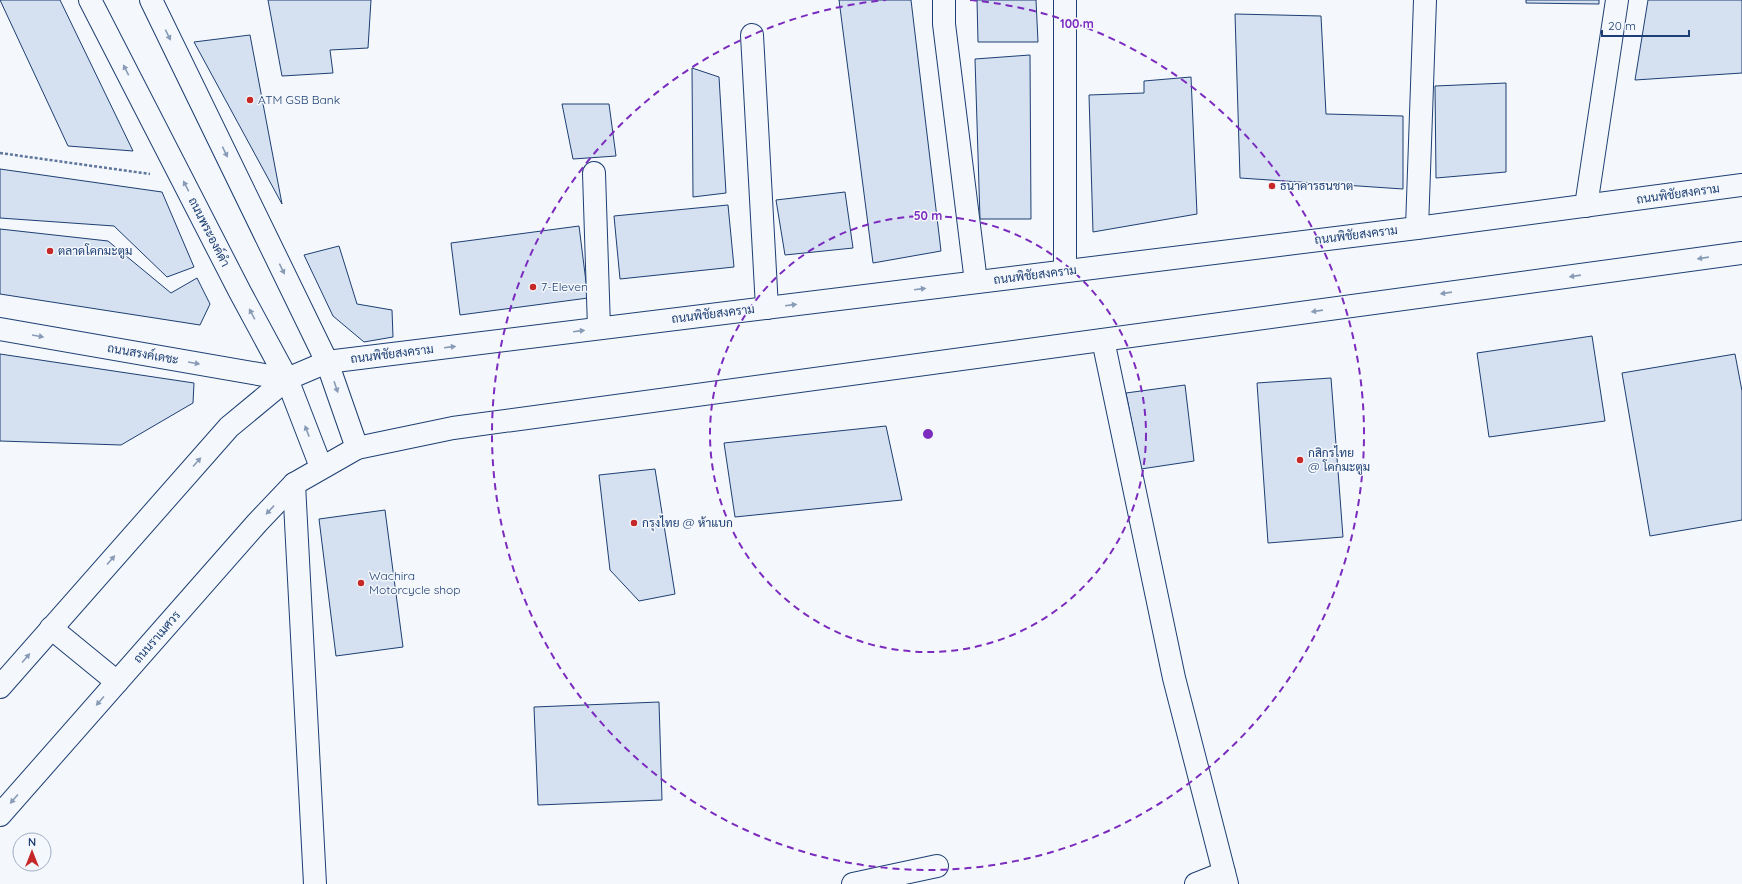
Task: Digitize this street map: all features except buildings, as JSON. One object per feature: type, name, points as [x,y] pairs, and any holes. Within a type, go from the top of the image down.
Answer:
[{"type":"main road","name":"ถนนพระองค์ดำ","points":[[90,0],[287,379],[321,468]]},
{"type":"main road","points":[[150,0],[328,362],[357,448],[453,428],[1742,252]]},
{"type":"main road","points":[[944,0],[944,24],[976,282]]},
{"type":"main road","points":[[1065,0],[1065,271]]},
{"type":"main road","points":[[1417,228],[1425,0]]},
{"type":"main road","points":[[1586,206],[1617,0]]},
{"type":"main road","points":[[752,35],[767,308]]},
{"type":"main road","points":[[594,173],[600,328]]},
{"type":"main road","name":"ถนนพิชัยสงคราม","points":[[287,379],[328,362],[1417,228],[1742,185]]},
{"type":"main road","name":"ถนนสรงค์เดชะ","points":[[0,329],[287,379]]},
{"type":"main road","points":[[1103,340],[1174,678],[1226,878],[1196,884]]},
{"type":"main road","points":[[0,687],[229,427],[287,379]]},
{"type":"main road","name":"ถนนราเมศวร","points":[[0,815],[294,484],[357,448]]},
{"type":"main road","points":[[294,484],[315,884]]},
{"type":"main road","points":[[51,628],[117,682]]},
{"type":"main road","points":[[853,884],[937,866]]},
{"type":"path","points":[[0,153],[182,179]]},
{"type":"place","name":"ATM GSB Bank","points":[[250,100]]},
{"type":"place","name":"ธนาคารธนชาต","points":[[1272,186]]},
{"type":"place","name":"ตลาดโคกมะตูม","points":[[50,251]]},
{"type":"place","name":"7-Eleven","points":[[533,287]]},
{"type":"place","name":"กสิกรไทย @ โคกมะตูม","points":[[1300,460]]},
{"type":"place","name":"กรุงไทย @ ห้าแบก","points":[[634,523]]},
{"type":"place","name":"Wachira Motorcycle shop","points":[[361,583]]}]
